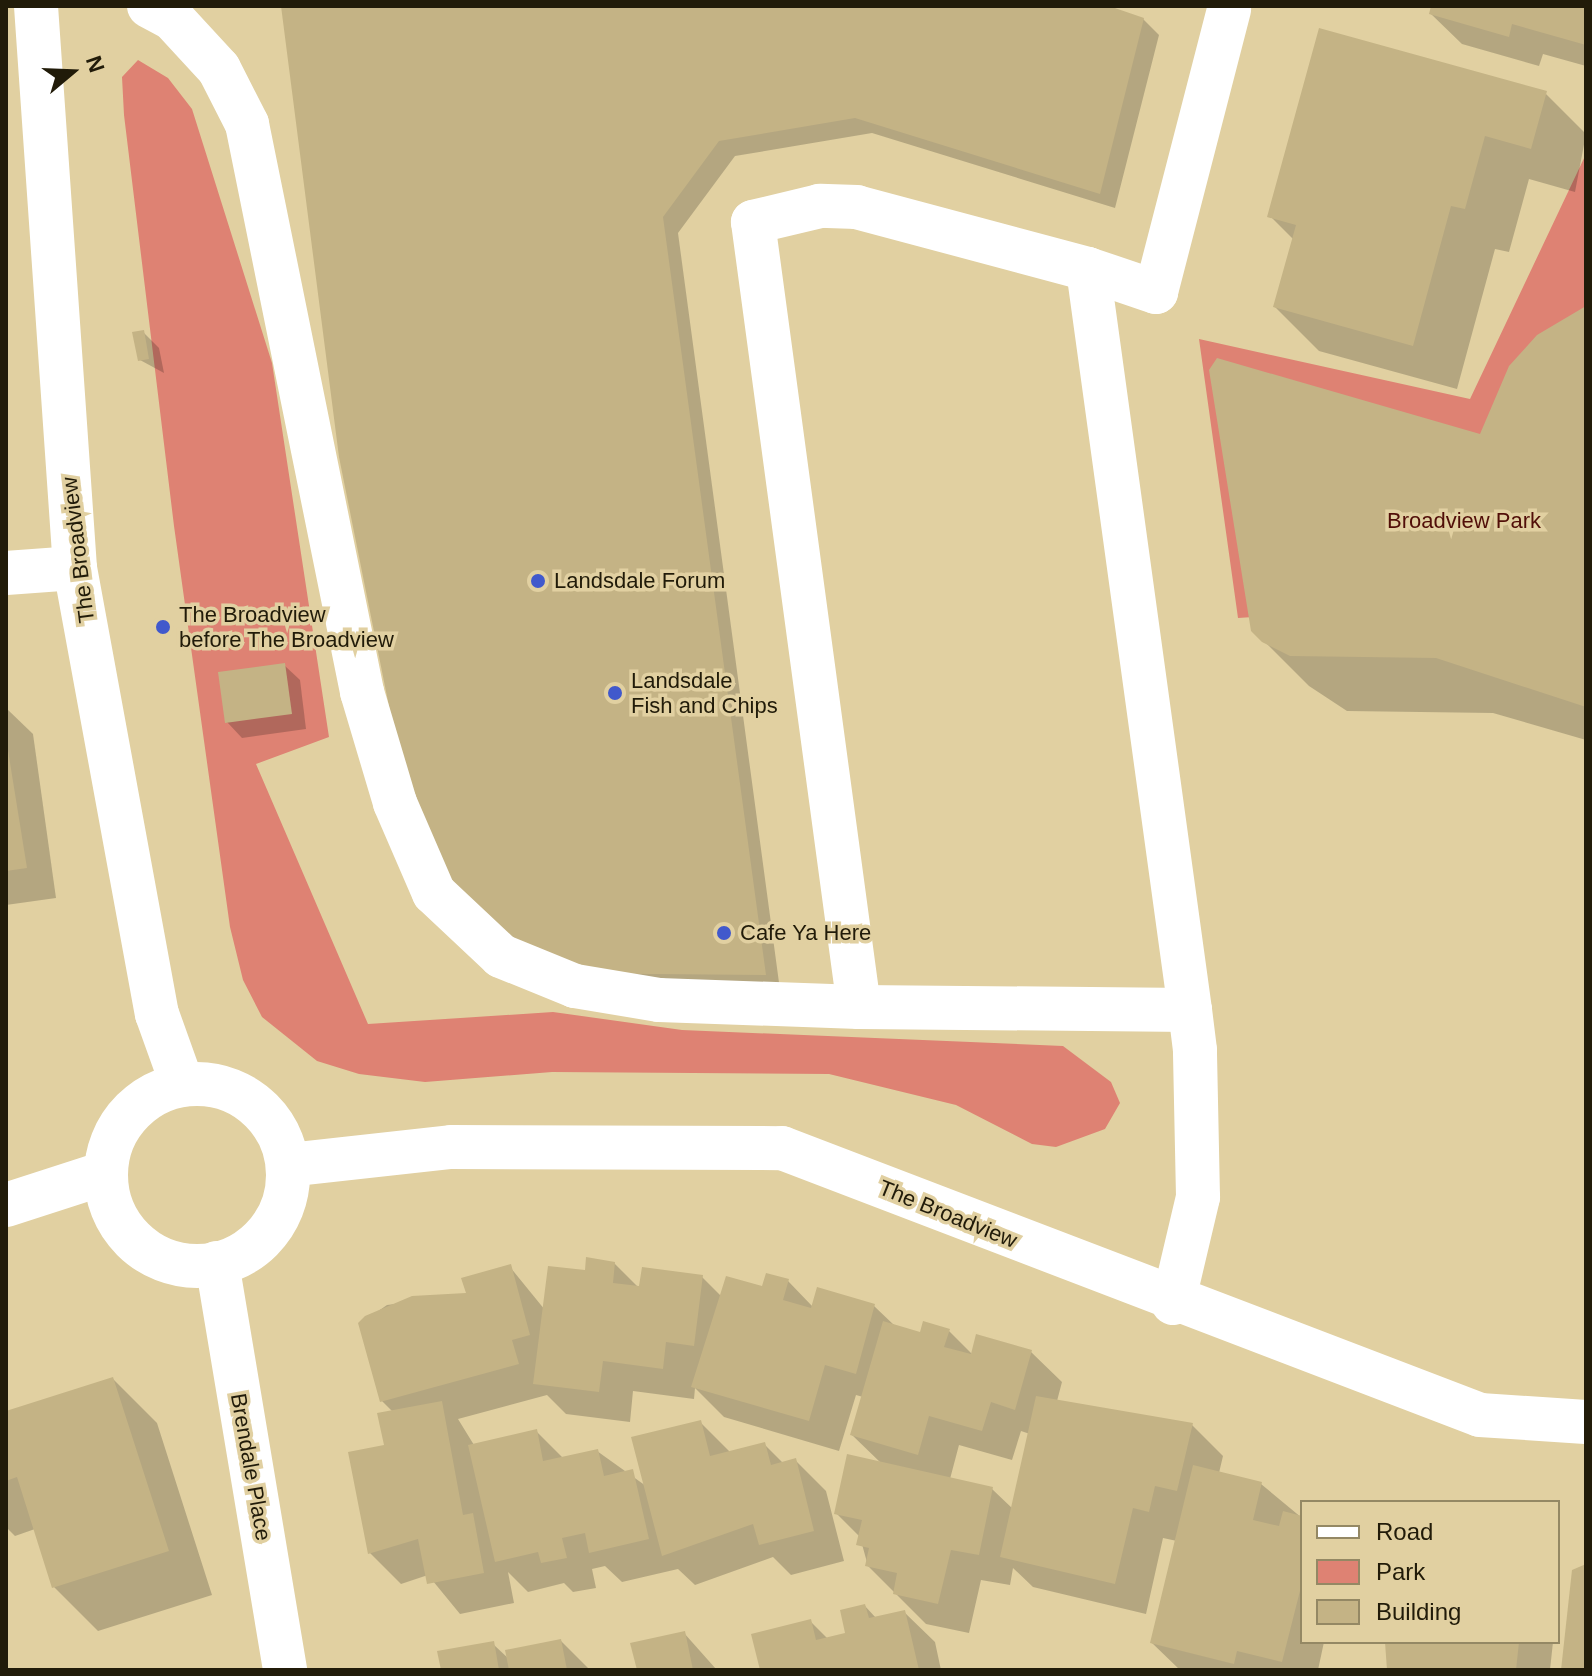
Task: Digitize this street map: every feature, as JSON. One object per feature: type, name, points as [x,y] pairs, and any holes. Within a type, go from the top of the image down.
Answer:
[{"type":"street","name":"The Broadview","points":[[36,6],[75,568],[157,1014],[182,1084]]},
{"type":"street","points":[[149,6],[172,18],[219,69],[247,124],[362,692],[395,803],[434,893],[501,956],[575,986],[659,1000],[859,1007],[1190,1010]]},
{"type":"street","points":[[859,1007],[753,222],[820,206],[857,207],[1088,269],[1156,292],[1229,9]]},
{"type":"street","points":[[1088,269],[1190,1010],[1198,1197],[1173,1303]]},
{"type":"street","points":[[6,573],[75,568]]},
{"type":"street","points":[[182,1084],[212,1084],[264,1112],[288,1165],[287,1192],[263,1238],[217,1263],[190,1266],[139,1246],[109,1200],[105,1173],[120,1125],[158,1092],[182,1084]]},
{"type":"street","name":"The Broadview","points":[[288,1165],[451,1147],[782,1148],[1173,1303],[1480,1415],[1586,1422]]},
{"type":"street","points":[[6,1205],[105,1173]]},
{"type":"street","name":"Brendale Place","points":[[217,1263],[285,1670]]},
{"type":"green space","points":[[138,60],[168,78],[192,109],[272,363],[329,737],[256,764],[368,1024],[553,1012],[682,1030],[1063,1046],[1111,1082],[1120,1103],[1105,1129],[1056,1147],[1032,1144],[956,1105],[829,1074],[552,1072],[425,1082],[359,1074],[317,1061],[262,1017],[243,980],[230,927],[174,526],[124,115],[122,77]]},
{"type":"green space","name":"Broadview Park","points":[[1586,154],[1586,699],[1356,610],[1238,618],[1199,339],[1470,399]]},
{"type":"building","name":"Landsdale Forum","points":[[281,6],[1109,6],[1144,18],[1100,194],[855,118],[719,141],[663,217],[766,975],[541,973],[420,861],[339,457]]},
{"type":"building","points":[[1431,6],[1586,6],[1586,45],[1512,24],[1509,37],[1429,14]]},
{"type":"building","points":[[1319,28],[1547,91],[1531,149],[1485,136],[1465,209],[1451,206],[1413,346],[1273,307],[1296,225],[1267,217]]},
{"type":"building","name":"Broadview Park","points":[[1586,306],[1586,707],[1436,658],[1290,656],[1262,642],[1251,631],[1209,370],[1217,358],[1480,434],[1509,366],[1537,335]]},
{"type":"building","points":[[144,330],[149,359],[138,361],[132,332]]},
{"type":"building","points":[[285,663],[292,714],[225,723],[218,672]]},
{"type":"building","points":[[6,738],[27,868],[6,871]]},
{"type":"building","points":[[586,1257],[615,1262],[613,1283],[639,1286],[642,1267],[703,1275],[694,1346],[666,1342],[663,1369],[603,1361],[599,1392],[533,1384],[548,1266],[585,1270]]},
{"type":"building","points":[[511,1264],[530,1335],[512,1340],[519,1364],[380,1402],[358,1323],[365,1316],[412,1296],[466,1293],[461,1278]]},
{"type":"building","points":[[766,1273],[789,1279],[783,1300],[811,1308],[817,1287],[875,1304],[856,1374],[825,1365],[809,1421],[691,1387],[726,1276],[762,1286]]},
{"type":"building","points":[[883,1321],[920,1332],[923,1321],[950,1329],[944,1347],[971,1354],[976,1334],[1032,1350],[1015,1410],[991,1402],[982,1431],[929,1416],[918,1455],[850,1435]]},
{"type":"building","points":[[113,1377],[169,1551],[52,1588],[17,1477],[6,1481],[6,1411]]},
{"type":"building","points":[[1036,1396],[1193,1423],[1177,1491],[1155,1486],[1149,1512],[1133,1508],[1115,1584],[1000,1557]]},
{"type":"building","points":[[442,1401],[463,1515],[473,1513],[484,1573],[427,1584],[418,1539],[368,1554],[348,1452],[384,1445],[377,1413]]},
{"type":"building","points":[[701,1420],[710,1456],[765,1442],[771,1465],[796,1458],[814,1531],[759,1545],[753,1524],[662,1556],[631,1437]]},
{"type":"building","points":[[537,1429],[543,1461],[598,1449],[604,1476],[633,1469],[649,1539],[589,1553],[585,1533],[562,1538],[567,1558],[541,1563],[538,1552],[495,1562],[468,1445]]},
{"type":"building","points":[[847,1454],[993,1487],[979,1555],[951,1550],[938,1604],[893,1594],[897,1573],[865,1566],[869,1548],[856,1545],[862,1520],[834,1514]]},
{"type":"building","points":[[1193,1465],[1262,1482],[1253,1520],[1279,1526],[1283,1511],[1300,1515],[1300,1591],[1282,1662],[1237,1651],[1234,1664],[1150,1643]]},
{"type":"building","points":[[1586,1564],[1586,1670],[1561,1670],[1572,1570]]},
{"type":"building","points":[[865,1604],[869,1618],[905,1610],[919,1670],[760,1670],[751,1634],[811,1619],[816,1640],[845,1633],[840,1610]]},
{"type":"building","points":[[685,1631],[693,1670],[637,1670],[630,1643]]},
{"type":"building","points":[[561,1639],[567,1670],[509,1670],[505,1650]]},
{"type":"building","points":[[494,1641],[499,1670],[441,1670],[437,1651]]},
{"type":"building","points":[[1385,1644],[1519,1644],[1516,1670],[1387,1670]]},
{"type":"place","name":"Landsdale Forum","points":[[538,581]]},
{"type":"place","name":"The Broadview before The Broadview","points":[[163,627]]},
{"type":"place","name":"Landsdale Fish and Chips","points":[[615,693]]},
{"type":"place","name":"Cafe Ya Here","points":[[724,933]]}]
